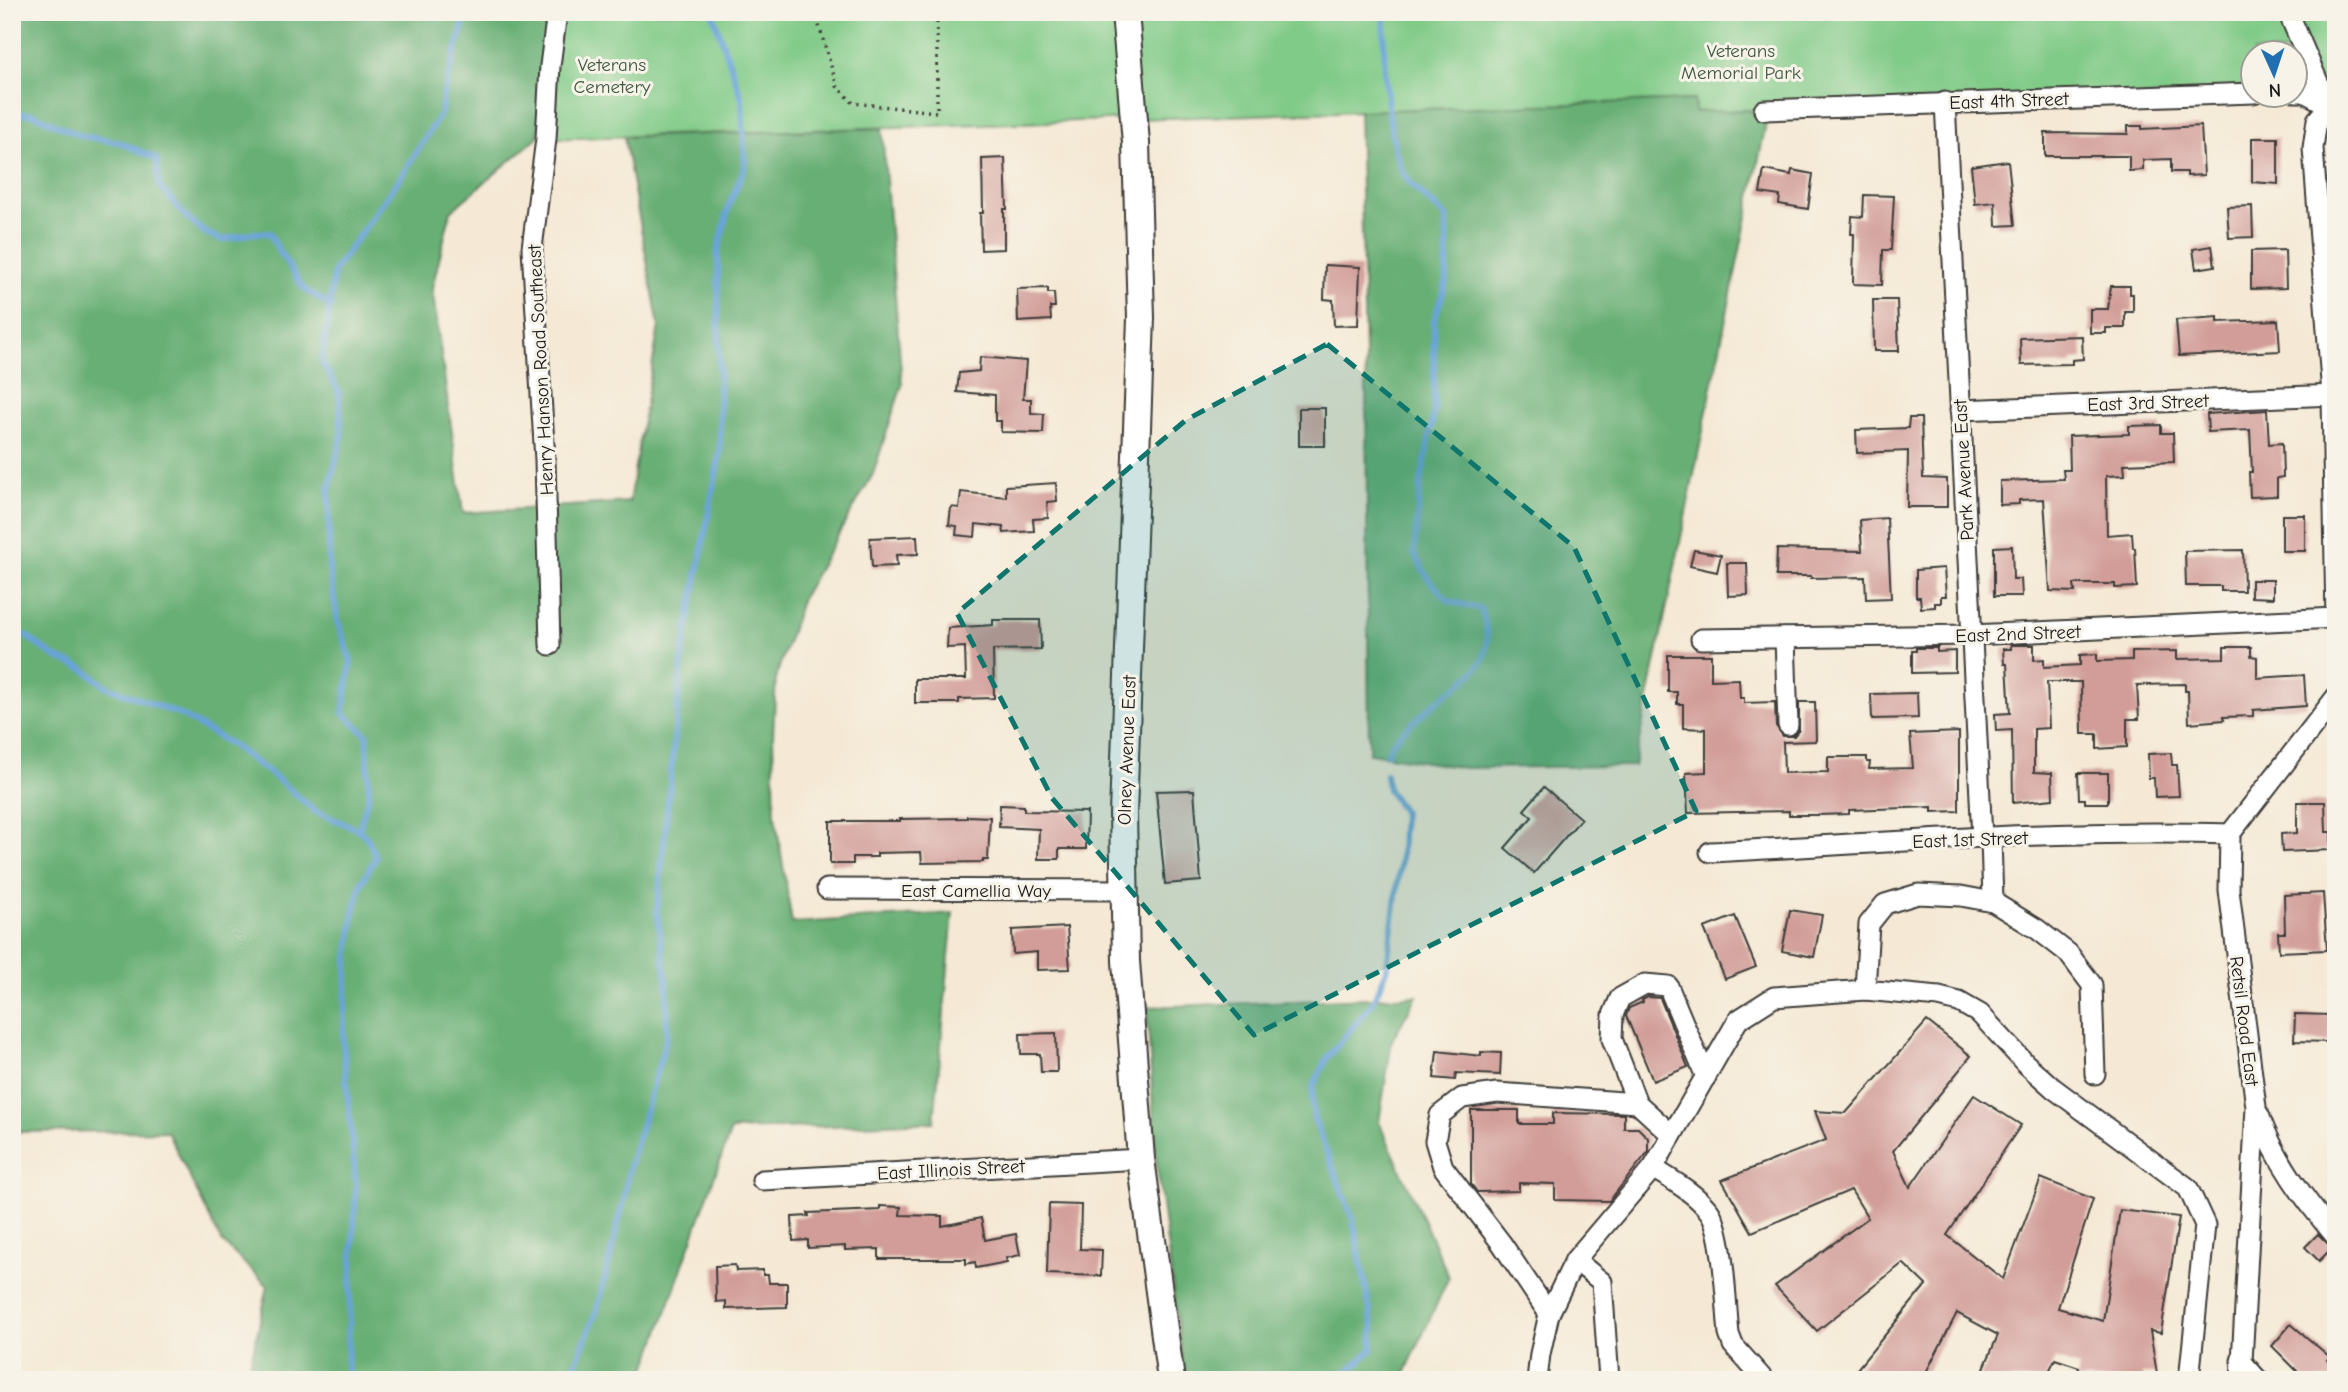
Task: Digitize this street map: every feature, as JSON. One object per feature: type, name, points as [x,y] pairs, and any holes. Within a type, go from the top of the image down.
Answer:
[{"type":"main road","name":"Olney Avenue East","points":[[1125,12],[1134,119],[1141,371],[1123,814],[1124,890],[1127,976],[1141,1159],[1171,1380]]},
{"type":"street","name":"Henry Hanson Road Southeast","points":[[550,645],[545,460],[532,248],[546,139],[550,66],[557,12]]},
{"type":"street","points":[[2288,12],[2332,102]]},
{"type":"street","name":"East 4th Street","points":[[1764,110],[2240,93]]},
{"type":"street","points":[[2310,94],[2332,102]]},
{"type":"street","name":"Park Avenue East","points":[[1945,102],[1970,635],[1993,902]]},
{"type":"street","points":[[2332,102],[2316,120],[2313,148],[2334,395],[2336,619]]},
{"type":"street","name":"East 3rd Street","points":[[1960,410],[2334,395]]},
{"type":"street","name":"East 2nd Street","points":[[1701,639],[1970,635],[2336,619]]},
{"type":"street","points":[[1786,638],[1788,725]]},
{"type":"street","points":[[2230,834],[2336,697]]},
{"type":"street","name":"East 1st Street","points":[[1710,852],[1987,838],[2230,834]]},
{"type":"street","name":"Retsil Road East","points":[[2230,834],[2229,890],[2256,1107],[2241,1370]]},
{"type":"street","name":"East Camellia Way","points":[[827,889],[1124,890]]},
{"type":"street","points":[[1865,990],[1869,923],[1885,904],[1918,894],[1961,896],[1993,902],[2068,953],[2092,985],[2095,1074]]},
{"type":"street","points":[[1672,1135],[1637,1103],[1612,1038],[1613,1014],[1620,998],[1645,984],[1668,986],[1706,1077]]},
{"type":"street","points":[[1537,1380],[1549,1314],[1575,1260],[1653,1168],[1738,1020],[1774,996],[1865,990],[1939,996],[1959,1002],[1980,1014],[2025,1063],[2053,1087],[2188,1188],[2205,1225],[2189,1380]]},
{"type":"street","points":[[1549,1314],[1502,1244],[1443,1167],[1435,1141],[1440,1115],[1462,1098],[1497,1093],[1637,1103]]},
{"type":"street","points":[[2256,1107],[2266,1135],[2303,1197],[2336,1237]]},
{"type":"street","name":"East Illinois Street","points":[[762,1180],[1141,1159]]},
{"type":"street","points":[[1653,1168],[1694,1195],[1711,1213],[1717,1227],[1729,1334],[1733,1345],[1764,1380]]},
{"type":"street","points":[[1575,1260],[1602,1282],[1609,1380]]},
{"type":"street","points":[[2241,1370],[2258,1380]]},
{"type":"path","points":[[815,12],[837,86],[853,103],[937,112],[937,12]]},
{"type":"highlighted area","points":[[1327,344],[1574,547],[1696,811],[1254,1035],[1052,798],[957,613],[1186,420]]},
{"type":"green space","points":[[12,12],[550,12],[538,137],[451,211],[432,288],[463,513],[629,502],[659,326],[624,137],[882,128],[902,385],[873,474],[802,598],[776,677],[773,736],[775,815],[792,923],[953,913],[934,1122],[731,1130],[642,1380],[249,1380],[249,1369],[268,1286],[221,1241],[167,1131],[12,1132]]},
{"type":"green space","name":"Veterans Cemetery","points":[[557,12],[2336,12],[2336,98],[2310,94],[2310,38],[2240,38],[2240,93],[1694,112],[1693,100],[546,139]]},
{"type":"green space","points":[[1694,100],[1695,112],[1750,110],[1766,124],[1634,766],[1464,768],[1369,753],[1366,393],[1359,111]]},
{"type":"green space","points":[[1417,996],[1392,1040],[1379,1122],[1449,1277],[1402,1380],[1185,1380],[1156,1159],[1147,1007]]},
{"type":"building","points":[[2128,126],[2142,126],[2142,129],[2201,126],[2204,175],[2187,176],[2187,172],[2171,172],[2171,159],[2143,160],[2143,170],[2129,171],[2129,156],[2045,156],[2045,133],[2128,134]]},
{"type":"building","points":[[2252,138],[2278,138],[2278,184],[2252,182]]},
{"type":"building","points":[[1005,158],[1007,209],[1004,209],[1004,249],[981,250],[982,159]]},
{"type":"building","points":[[2008,161],[2015,225],[1996,226],[1995,202],[1975,204],[1971,166]]},
{"type":"building","points":[[1764,170],[1791,175],[1792,170],[1813,174],[1808,209],[1779,204],[1780,196],[1760,193]]},
{"type":"building","points":[[1864,195],[1894,196],[1891,250],[1883,250],[1882,285],[1853,284],[1852,216],[1863,217]]},
{"type":"building","points":[[2252,206],[2253,237],[2229,238],[2227,207]]},
{"type":"building","points":[[2212,246],[2215,266],[2196,269],[2193,249]]},
{"type":"building","points":[[2285,250],[2286,288],[2251,289],[2251,251]]},
{"type":"building","points":[[1325,265],[1360,267],[1358,325],[1334,326],[1333,300],[1324,299]]},
{"type":"building","points":[[2111,286],[2130,286],[2133,312],[2125,312],[2125,328],[2106,328],[2106,333],[2090,333],[2090,309],[2108,309]]},
{"type":"building","points":[[1048,288],[1048,293],[1054,293],[1055,307],[1050,307],[1051,320],[1018,322],[1017,289]]},
{"type":"building","points":[[1873,300],[1897,300],[1899,351],[1874,351]]},
{"type":"building","points":[[2218,317],[2218,322],[2278,320],[2280,351],[2179,356],[2176,320]]},
{"type":"building","points":[[2082,336],[2083,359],[2072,360],[2072,364],[2021,365],[2020,338]]},
{"type":"building","points":[[980,357],[1026,361],[1023,399],[1031,399],[1031,413],[1044,414],[1043,433],[1001,432],[1001,421],[995,421],[995,395],[957,392],[959,373],[979,371]]},
{"type":"building","points":[[1299,408],[1325,408],[1325,446],[1299,446]]},
{"type":"building","points":[[2267,410],[2269,444],[2282,443],[2283,477],[2277,478],[2277,496],[2250,497],[2250,430],[2208,432],[2207,414]]},
{"type":"building","points":[[1909,418],[1921,418],[1923,478],[1947,479],[1947,507],[1907,507],[1908,451],[1857,453],[1856,430],[1908,428]]},
{"type":"building","points":[[2161,425],[2161,433],[2173,433],[2174,462],[2124,464],[2125,475],[2106,476],[2107,535],[2132,533],[2137,587],[2074,584],[2075,592],[2050,591],[2044,499],[2019,500],[2019,504],[2000,505],[2000,481],[2064,479],[2063,470],[2070,470],[2069,436],[2129,434],[2129,426]]},
{"type":"building","points":[[1056,483],[1057,501],[1047,502],[1048,518],[1033,519],[1034,531],[1004,533],[1003,527],[976,524],[975,537],[956,535],[957,526],[949,525],[951,507],[959,508],[961,492],[1006,497],[1006,486]]},
{"type":"building","points":[[2282,515],[2305,515],[2305,551],[2282,551]]},
{"type":"building","points":[[1887,518],[1891,598],[1866,599],[1865,577],[1776,576],[1777,549],[1862,551],[1860,520]]},
{"type":"building","points":[[917,536],[918,554],[896,555],[897,566],[872,567],[870,538]]},
{"type":"building","points":[[2012,546],[2013,579],[2021,579],[2022,596],[1994,596],[1994,547]]},
{"type":"building","points":[[1694,550],[1721,555],[1717,572],[1690,566]]},
{"type":"building","points":[[2243,550],[2244,591],[2221,591],[2221,586],[2186,586],[2185,551]]},
{"type":"building","points":[[1727,563],[1747,563],[1748,595],[1728,596]]},
{"type":"building","points":[[1944,568],[1946,596],[1941,596],[1941,603],[1935,603],[1935,607],[1921,608],[1920,597],[1916,597],[1916,570]]},
{"type":"building","points":[[2251,580],[2273,580],[2273,598],[2251,597]]},
{"type":"building","points":[[993,620],[1040,620],[1041,649],[993,650],[994,698],[959,699],[959,703],[915,703],[915,679],[966,679],[965,647],[947,648],[948,628],[993,625]]},
{"type":"building","points":[[2011,645],[2034,645],[2034,660],[2044,659],[2044,667],[2080,665],[2080,655],[2097,654],[2097,661],[2132,660],[2132,652],[2177,651],[2177,659],[2224,658],[2224,647],[2251,647],[2251,656],[2257,657],[2257,678],[2304,675],[2306,706],[2253,710],[2253,716],[2223,717],[2224,720],[2189,723],[2188,691],[2185,691],[2185,684],[2137,685],[2139,719],[2127,719],[2127,747],[2097,749],[2097,734],[2082,734],[2081,682],[2047,682],[2049,728],[2034,729],[2034,772],[2052,773],[2053,799],[2013,803],[2012,730],[1996,731],[1995,714],[2010,713],[2007,664],[2004,664],[2003,649],[2011,649]]},
{"type":"building","points":[[1916,648],[1937,648],[1937,652],[1955,651],[1955,672],[1912,673],[1912,651],[1916,651]]},
{"type":"building","points":[[1668,655],[1711,655],[1711,680],[1739,679],[1740,698],[1744,698],[1744,703],[1775,702],[1776,726],[1783,736],[1794,736],[1799,730],[1799,702],[1815,702],[1816,741],[1783,742],[1784,773],[1828,772],[1828,757],[1867,757],[1867,762],[1870,762],[1869,769],[1913,768],[1910,734],[1959,732],[1959,811],[1932,812],[1932,807],[1849,810],[1849,814],[1818,815],[1789,815],[1789,811],[1688,813],[1686,773],[1706,772],[1706,729],[1683,728],[1683,704],[1677,704],[1677,692],[1668,692]]},
{"type":"building","points":[[1917,693],[1918,718],[1872,719],[1871,694]]},
{"type":"building","points":[[2171,753],[2172,765],[2177,765],[2179,796],[2155,797],[2154,778],[2149,778],[2148,754]]},
{"type":"building","points":[[2078,773],[2108,773],[2108,803],[2085,803],[2085,799],[2079,799]]},
{"type":"building","points":[[1544,787],[1581,819],[1534,873],[1505,848],[1532,817],[1524,810]]},
{"type":"building","points":[[1194,790],[1201,881],[1165,884],[1156,791]]},
{"type":"building","points":[[2297,802],[2325,802],[2326,832],[2331,832],[2331,850],[2282,852],[2281,834],[2297,833]]},
{"type":"building","points":[[1000,805],[1024,806],[1024,811],[1087,812],[1086,849],[1059,849],[1059,859],[1038,859],[1039,829],[999,827]]},
{"type":"building","points":[[990,817],[988,860],[922,863],[921,852],[877,853],[877,857],[853,857],[853,864],[830,864],[830,821],[900,821]]},
{"type":"building","points":[[2323,893],[2327,950],[2279,952],[2278,933],[2285,933],[2284,895]]},
{"type":"building","points":[[1790,910],[1822,915],[1814,957],[1782,951]]},
{"type":"building","points":[[1735,916],[1756,967],[1725,979],[1704,928]]},
{"type":"building","points":[[1067,927],[1070,969],[1037,970],[1037,952],[1013,954],[1012,930]]},
{"type":"building","points":[[1648,997],[1660,998],[1688,1067],[1653,1081],[1626,1016],[1629,1008]]},
{"type":"building","points":[[2295,1014],[2331,1015],[2330,1042],[2294,1041]]},
{"type":"building","points":[[1927,1021],[1971,1056],[1893,1151],[1910,1187],[1974,1095],[2021,1125],[1947,1235],[2003,1279],[2041,1178],[2093,1199],[2058,1308],[2103,1321],[2120,1210],[2179,1217],[2161,1333],[2150,1331],[2157,1374],[2142,1374],[2141,1380],[2077,1380],[2079,1367],[2055,1359],[2045,1380],[1979,1380],[1998,1335],[1957,1313],[1922,1380],[1848,1380],[1926,1285],[1903,1263],[1817,1331],[1775,1286],[1868,1218],[1851,1190],[1752,1232],[1722,1180],[1826,1140],[1815,1111],[1846,1113]]},
{"type":"building","points":[[1056,1033],[1057,1072],[1041,1072],[1040,1054],[1021,1054],[1020,1034]]},
{"type":"building","points":[[1437,1051],[1481,1056],[1481,1052],[1501,1053],[1500,1075],[1456,1073],[1455,1080],[1434,1078]]},
{"type":"building","points":[[1471,1110],[1519,1110],[1519,1124],[1553,1124],[1553,1113],[1624,1114],[1624,1128],[1638,1128],[1648,1138],[1648,1152],[1609,1201],[1555,1200],[1555,1184],[1519,1183],[1519,1191],[1477,1192],[1471,1184]]},
{"type":"building","points":[[1049,1204],[1081,1205],[1080,1249],[1102,1250],[1101,1276],[1047,1274]]},
{"type":"building","points":[[880,1206],[901,1207],[900,1215],[942,1216],[942,1226],[981,1218],[985,1240],[1016,1234],[1020,1255],[1006,1258],[1007,1262],[976,1268],[975,1262],[966,1264],[966,1259],[879,1259],[879,1249],[845,1250],[845,1246],[808,1248],[808,1240],[793,1241],[792,1217],[809,1216],[808,1213],[880,1210]]},
{"type":"building","points":[[2318,1234],[2332,1248],[2319,1261],[2305,1247]]},
{"type":"building","points":[[735,1265],[736,1271],[763,1270],[763,1275],[768,1275],[769,1283],[787,1283],[787,1307],[726,1309],[726,1301],[716,1302],[715,1266]]},
{"type":"building","points":[[2291,1324],[2330,1357],[2327,1360],[2336,1368],[2336,1380],[2306,1380],[2272,1346]]},
{"type":"waterway","points":[[359,830],[369,794],[367,735],[343,713],[351,662],[338,621],[329,568],[329,489],[342,436],[339,392],[322,362],[334,271],[400,178],[441,113],[443,95],[467,12]]},
{"type":"waterway","points":[[569,1380],[597,1310],[629,1168],[667,1036],[667,983],[657,912],[683,652],[720,452],[718,252],[729,205],[745,167],[742,99],[712,12]]},
{"type":"waterway","points":[[1386,12],[1384,47],[1387,96],[1399,163],[1409,182],[1447,218],[1447,280],[1434,321],[1434,412],[1420,488],[1414,554],[1430,581],[1449,601],[1481,609],[1487,639],[1486,651],[1476,670],[1403,732],[1387,754]]},
{"type":"waterway","points":[[12,114],[33,114],[81,136],[119,142],[157,159],[159,186],[188,219],[204,232],[222,240],[254,233],[270,233],[304,289],[331,306]]},
{"type":"waterway","points":[[12,629],[19,631],[55,657],[82,668],[106,686],[181,715],[229,743],[315,811],[359,830],[368,839],[376,857],[361,884],[354,912],[343,1043],[356,1185],[347,1366],[349,1380]]},
{"type":"waterway","points":[[1338,1380],[1372,1350],[1373,1327],[1353,1220],[1314,1119],[1313,1087],[1327,1058],[1371,1005],[1386,973],[1401,857],[1403,811],[1388,790],[1386,774]]},
{"type":"park label","name":"Veterans Memorial Park","points":[[1741,61]]}]
